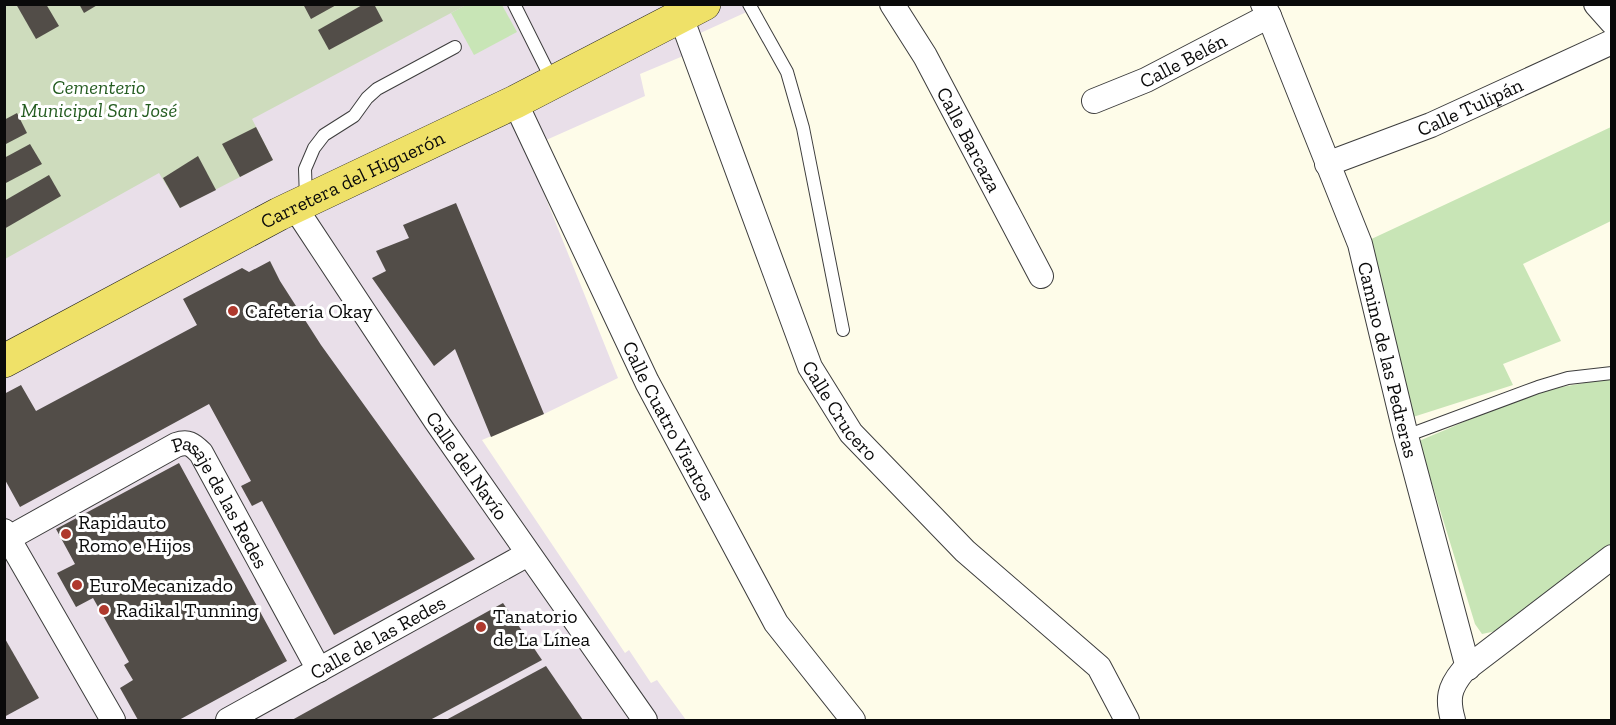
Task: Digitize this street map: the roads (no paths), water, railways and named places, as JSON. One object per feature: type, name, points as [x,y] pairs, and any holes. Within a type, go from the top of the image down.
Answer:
[{"type":"main road","name":"Carretera del Higuerón","points":[[4,361],[300,203],[516,102],[693,11]]},
{"type":"street","name":"Calle Barcaza","points":[[892,4],[925,56],[1041,276]]},
{"type":"street","points":[[1596,4],[1611,22]]},
{"type":"street","name":"Calle Belén","points":[[1094,101],[1146,80],[1266,10]]},
{"type":"street","name":"Camino de las Pedreras","points":[[1266,10],[1359,244],[1406,436],[1468,668]]},
{"type":"street","name":"Calle Crucero","points":[[693,11],[810,367],[851,433],[965,550],[1099,667],[1127,720]]},
{"type":"street","name":"Calle Tulipán","points":[[1328,164],[1431,125],[1611,42]]},
{"type":"street","name":"Calle Cuatro Vientos","points":[[516,102],[647,382],[776,623],[853,720]]},
{"type":"street","name":"Calle del Navío","points":[[300,203],[397,364],[645,720]]},
{"type":"street","name":"Pasaje de las Redes","points":[[7,534],[176,445],[184,442],[194,445],[201,453],[319,670]]},
{"type":"street","points":[[7,534],[113,720]]},
{"type":"street","name":"Calle de las Redes","points":[[228,720],[528,554]]},
{"type":"street","points":[[1454,720],[1450,702],[1451,690],[1460,676],[1611,557]]},
{"type":"lane","points":[[514,4],[553,83]]},
{"type":"lane","points":[[749,4],[787,72],[803,128],[843,330]]},
{"type":"lane","points":[[300,203],[305,170],[314,148],[324,135],[354,116],[377,89],[454,47]]},
{"type":"lane","points":[[1406,436],[1538,387],[1569,378],[1611,373]]},
{"type":"place","name":"Cafetería Okay","points":[[233,311]]},
{"type":"place","name":"Rapidauto Romo e Hijos","points":[[66,534]]},
{"type":"place","name":"EuroMecanizado","points":[[77,585]]},
{"type":"place","name":"Radikal Tunning","points":[[104,610]]},
{"type":"place","name":"Tanatorio de La Línea","points":[[481,627]]},
{"type":"park label","name":"Cementerio Municipal San José","points":[[99,98]]}]
